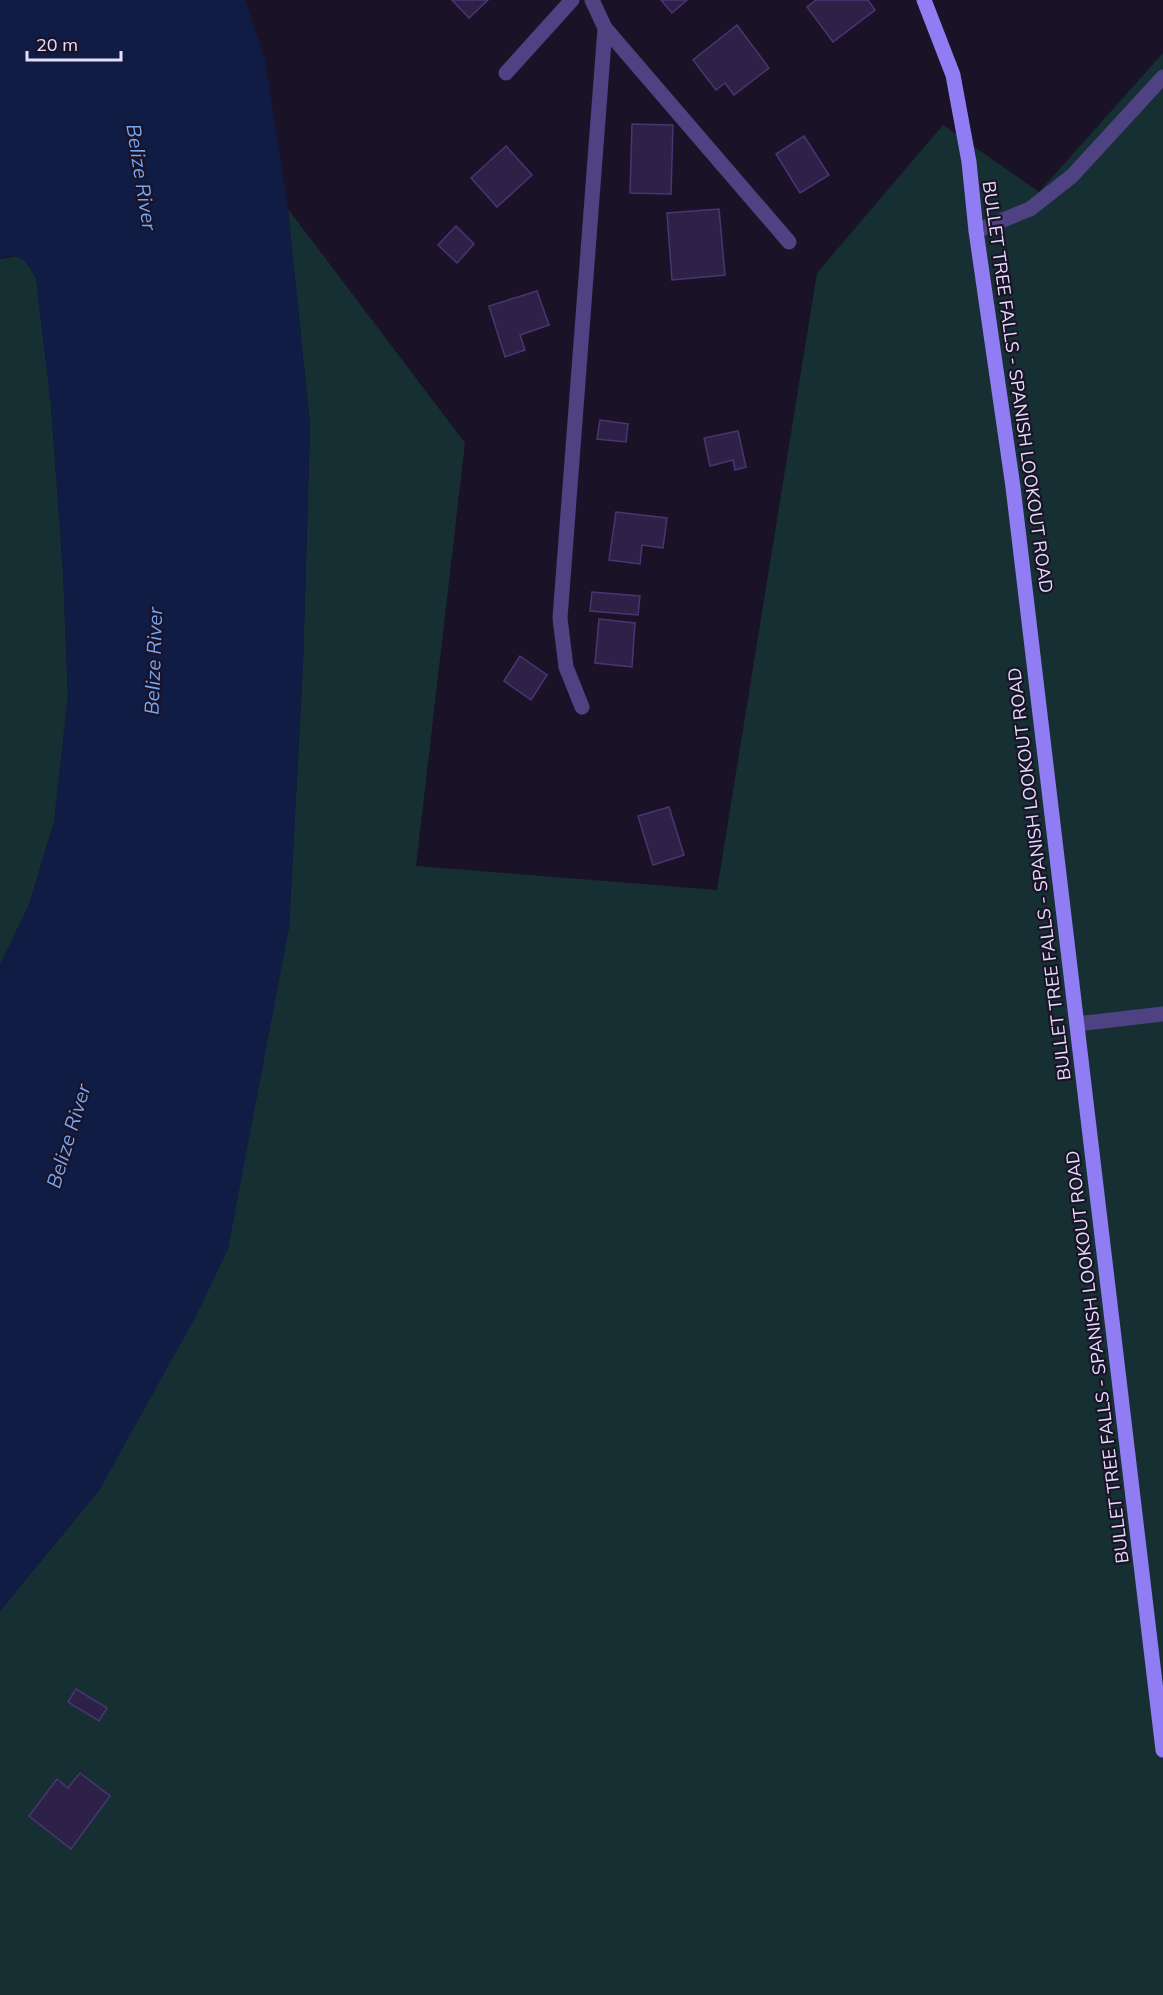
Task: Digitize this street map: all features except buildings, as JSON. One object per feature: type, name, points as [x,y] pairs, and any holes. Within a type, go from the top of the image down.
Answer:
[{"type":"main road","name":"BULLET TREE FALLS - SPANISH LOOKOUT ROAD","points":[[924,0],[953,75],[969,162],[975,231],[1012,487],[1163,1750]]},
{"type":"street","points":[[506,73],[572,0]]},
{"type":"street","points":[[592,0],[605,28],[789,242]]},
{"type":"street","points":[[582,707],[566,667],[560,618],[605,28]]},
{"type":"street","points":[[975,231],[1030,209],[1072,176],[1163,76]]},
{"type":"street","points":[[1077,1024],[1163,1014]]},
{"type":"green space","points":[[1163,53],[1163,1995],[0,1995],[0,1611],[100,1489],[289,928],[303,664],[310,426],[288,209],[465,443],[416,866],[717,890],[817,273],[943,125],[1039,192]]},
{"type":"green space","points":[[18,256],[25,260],[36,278],[51,405],[63,571],[68,696],[54,822],[29,905],[0,965],[0,259]]},
{"type":"water","name":"Belize River","points":[[0,0],[245,0],[265,60],[288,209],[310,426],[303,664],[289,928],[228,1249],[196,1316],[100,1489],[0,1611],[0,965],[29,905],[54,822],[68,696],[63,571],[51,405],[36,278],[22,259],[13,256],[0,259]]}]
